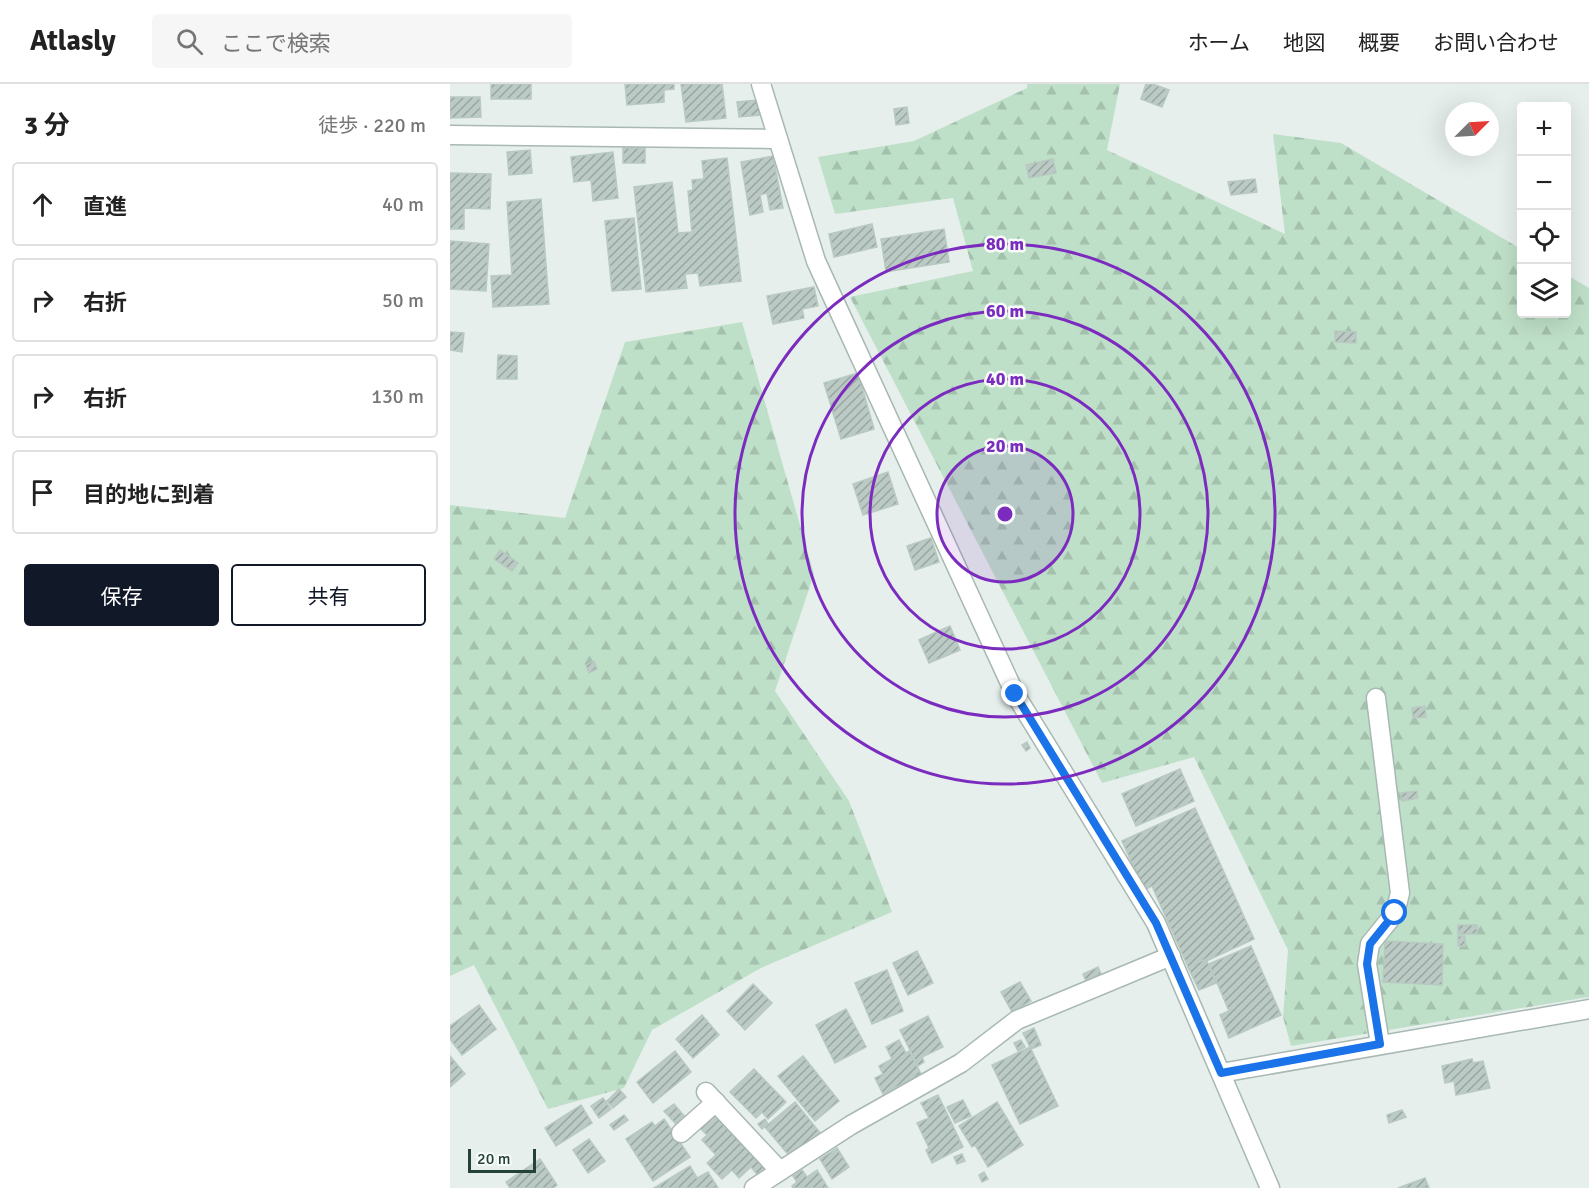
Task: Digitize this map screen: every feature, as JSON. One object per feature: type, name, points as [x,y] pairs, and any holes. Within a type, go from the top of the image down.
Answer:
[{"type":"street","points":[[761,84],[816,261],[1015,694],[1156,923],[1270,1188]]},
{"type":"street","points":[[450,135],[778,139]]},
{"type":"street","points":[[1376,698],[1401,893],[1395,913],[1370,944],[1368,954],[1367,964],[1380,1044]]},
{"type":"street","points":[[754,1188],[851,1125],[961,1063],[1017,1020],[1171,956]]},
{"type":"street","points":[[1221,1073],[1589,1009]]},
{"type":"street","points":[[681,1133],[711,1097],[780,1171]]},
{"type":"green space","points":[[1027,84],[1120,84],[1107,150],[1285,234],[1273,134],[1341,143],[1517,247],[1517,318],[1571,318],[1571,277],[1589,288],[1589,997],[1291,1046],[1283,1017],[1288,950],[1194,757],[1102,783],[850,297],[973,271],[953,198],[835,214],[818,157],[914,141],[1027,88]]},
{"type":"green space","points":[[742,322],[814,574],[775,691],[849,801],[892,912],[761,968],[652,1030],[624,1088],[548,1109],[474,965],[450,976],[450,505],[565,518],[625,342]]},
{"type":"building","points":[[491,84],[531,84],[531,99],[491,99]]},
{"type":"building","points":[[625,84],[674,84],[674,89],[664,90],[664,102],[627,105]]},
{"type":"building","points":[[681,84],[722,84],[726,118],[686,122]]},
{"type":"building","points":[[1146,84],[1169,90],[1162,107],[1141,99]]},
{"type":"building","points":[[450,97],[480,97],[481,117],[450,118]]},
{"type":"building","points":[[758,100],[760,115],[739,117],[737,102]]},
{"type":"building","points":[[907,107],[909,123],[896,125],[894,109]]},
{"type":"building","points":[[623,148],[645,148],[645,163],[623,163]]},
{"type":"building","points":[[530,150],[532,173],[509,175],[507,152]]},
{"type":"building","points":[[613,152],[618,198],[593,201],[591,180],[574,182],[571,157]]},
{"type":"building","points":[[773,156],[783,208],[770,210],[767,193],[760,195],[763,212],[750,215],[741,162]]},
{"type":"building","points":[[727,158],[741,281],[700,286],[698,273],[685,274],[687,288],[646,292],[634,187],[672,182],[678,233],[692,232],[688,191],[693,190],[692,180],[704,179],[702,161]]},
{"type":"building","points":[[1053,159],[1056,173],[1029,178],[1026,165]]},
{"type":"building","points":[[450,173],[491,174],[490,209],[464,208],[464,229],[450,229]]},
{"type":"building","points":[[1255,179],[1257,192],[1231,195],[1228,182]]},
{"type":"building","points":[[541,199],[549,304],[493,307],[491,276],[512,275],[507,202]]},
{"type":"building","points":[[634,218],[641,289],[612,291],[605,221]]},
{"type":"building","points":[[872,224],[877,247],[834,257],[829,234]]},
{"type":"building","points":[[944,229],[949,262],[886,272],[881,239]]},
{"type":"building","points":[[450,241],[489,244],[486,291],[450,289]]},
{"type":"building","points":[[814,287],[818,306],[802,309],[804,318],[773,324],[767,296]]},
{"type":"building","points":[[1335,331],[1356,332],[1356,343],[1335,342]]},
{"type":"building","points":[[450,332],[464,333],[462,352],[450,350]]},
{"type":"building","points":[[498,355],[517,356],[517,379],[497,379]]},
{"type":"building","points":[[858,373],[874,429],[841,439],[824,383]]},
{"type":"building","points":[[888,472],[898,504],[863,515],[853,484]]},
{"type":"building","points":[[931,538],[939,562],[915,570],[907,546]]},
{"type":"building","points":[[500,550],[518,563],[512,571],[494,559]]},
{"type":"building","points":[[950,626],[960,650],[929,663],[919,640]]},
{"type":"building","points":[[594,661],[597,669],[589,673],[586,665]]},
{"type":"building","points":[[1425,706],[1426,717],[1413,718],[1412,708]]},
{"type":"building","points":[[1027,742],[1030,748],[1026,751],[1022,745]]},
{"type":"building","points":[[1180,769],[1194,801],[1136,826],[1122,794]]},
{"type":"building","points":[[1417,791],[1418,798],[1402,801],[1401,793]]},
{"type":"building","points":[[1195,808],[1254,939],[1189,969],[1152,886],[1144,890],[1122,841]]},
{"type":"building","points":[[1458,925],[1477,925],[1477,934],[1458,934]]},
{"type":"building","points":[[1458,936],[1465,936],[1465,946],[1458,946]]},
{"type":"building","points":[[1385,941],[1443,944],[1442,985],[1383,982]]},
{"type":"building","points":[[1251,946],[1281,1015],[1229,1038],[1220,1015],[1229,1011],[1209,964]]},
{"type":"building","points":[[917,951],[933,983],[908,995],[893,963]]},
{"type":"building","points":[[1206,959],[1216,983],[1199,990],[1188,967]]},
{"type":"building","points":[[1098,967],[1101,974],[1086,981],[1083,974]]},
{"type":"building","points":[[887,970],[903,1011],[872,1024],[855,983]]},
{"type":"building","points":[[1020,982],[1031,1001],[1012,1012],[1001,992]]},
{"type":"building","points":[[753,984],[772,1003],[745,1030],[727,1011]]},
{"type":"building","points":[[479,1005],[496,1029],[462,1055],[450,1039],[450,1026]]},
{"type":"building","points":[[846,1009],[866,1047],[835,1063],[816,1025]]},
{"type":"building","points":[[702,1015],[719,1035],[693,1058],[676,1039]]},
{"type":"building","points":[[928,1016],[943,1047],[922,1057],[924,1062],[918,1066],[900,1030]]},
{"type":"building","points":[[1034,1028],[1041,1045],[1031,1049],[1023,1033]]},
{"type":"building","points":[[899,1040],[906,1053],[909,1051],[921,1074],[883,1094],[875,1078],[883,1074],[879,1066],[892,1059],[886,1047]]},
{"type":"building","points":[[1021,1040],[1025,1047],[1018,1051],[1014,1043]]},
{"type":"building","points":[[1030,1047],[1058,1106],[1020,1124],[992,1065]]},
{"type":"building","points":[[675,1051],[691,1072],[653,1103],[637,1082]]},
{"type":"building","points":[[450,1056],[465,1074],[450,1087]]},
{"type":"building","points":[[803,1056],[839,1101],[815,1121],[778,1076]]},
{"type":"building","points":[[1472,1059],[1473,1063],[1483,1061],[1490,1088],[1456,1095],[1454,1081],[1445,1083],[1442,1066]]},
{"type":"building","points":[[754,1069],[786,1102],[768,1119],[762,1112],[756,1118],[730,1092]]},
{"type":"building","points":[[619,1089],[626,1097],[613,1108],[607,1101]]},
{"type":"building","points":[[938,1095],[963,1147],[932,1163],[926,1150],[929,1148],[917,1123],[929,1118],[921,1103]]},
{"type":"building","points":[[603,1098],[611,1109],[599,1118],[591,1106]]},
{"type":"building","points":[[963,1100],[971,1116],[955,1123],[947,1107]]},
{"type":"building","points":[[795,1102],[821,1134],[792,1159],[765,1127]]},
{"type":"building","points":[[997,1102],[1023,1145],[988,1167],[975,1145],[972,1147],[959,1126]]},
{"type":"building","points":[[674,1104],[685,1117],[676,1124],[664,1111]]},
{"type":"building","points":[[581,1105],[592,1123],[556,1146],[545,1128]]},
{"type":"building","points":[[717,1110],[772,1169],[761,1179],[751,1167],[739,1178],[732,1170],[722,1179],[707,1163],[716,1155],[702,1140],[707,1135],[699,1127]]},
{"type":"building","points":[[1402,1110],[1406,1117],[1389,1123],[1387,1115]]},
{"type":"building","points":[[624,1115],[628,1120],[614,1130],[610,1125]]},
{"type":"building","points":[[664,1119],[690,1157],[653,1181],[626,1139],[652,1122],[655,1126]]},
{"type":"building","points":[[765,1119],[768,1124],[762,1129],[758,1124]]},
{"type":"building","points":[[589,1139],[605,1161],[588,1173],[573,1150]]},
{"type":"building","points":[[837,1148],[849,1167],[832,1179],[820,1159]]},
{"type":"building","points":[[962,1154],[965,1161],[957,1164],[954,1157]]},
{"type":"building","points":[[540,1159],[557,1185],[553,1188],[510,1188],[506,1182]]},
{"type":"building","points":[[690,1166],[697,1178],[708,1172],[718,1188],[654,1188]]},
{"type":"building","points":[[802,1170],[807,1177],[817,1170],[828,1188],[793,1188],[792,1186],[797,1182],[793,1176]]},
{"type":"building","points":[[984,1172],[988,1179],[982,1182],[979,1175]]},
{"type":"building","points":[[1425,1178],[1429,1188],[1398,1188]]},
{"type":"route","points":[[1015,694],[1156,923],[1221,1073],[1380,1044],[1367,964],[1370,944],[1395,913]]}]
